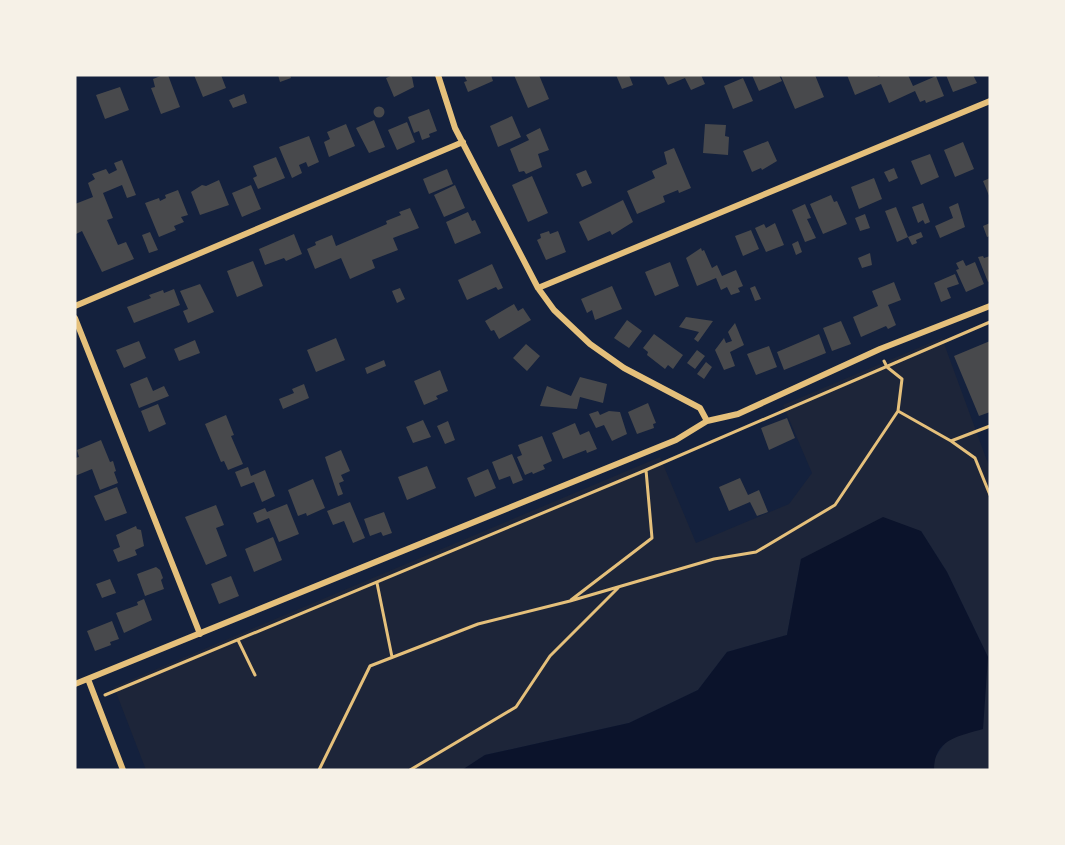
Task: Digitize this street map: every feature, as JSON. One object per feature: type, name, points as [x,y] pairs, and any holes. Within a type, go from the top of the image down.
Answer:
[{"type":"street","points":[[438,75],[455,128],[538,288],[554,310],[590,344],[624,368],[700,408],[707,421]]},
{"type":"street","points":[[538,288],[990,101]]},
{"type":"street","points":[[75,306],[463,142]]},
{"type":"street","points":[[75,684],[676,440],[707,421],[738,414],[880,349],[990,306]]},
{"type":"street","points":[[75,318],[200,634]]},
{"type":"street","points":[[88,679],[123,770]]},
{"type":"path","points":[[95,699],[646,470],[990,322]]},
{"type":"path","points":[[319,770],[370,666],[478,624],[570,601],[714,559],[756,552],[835,505],[898,411],[902,379],[887,367],[880,349]]},
{"type":"path","points":[[898,411],[951,441],[975,458],[990,495]]},
{"type":"path","points":[[951,441],[990,426]]},
{"type":"path","points":[[570,601],[652,538],[646,470]]},
{"type":"path","points":[[377,582],[392,657]]},
{"type":"path","points":[[410,770],[516,707],[550,656],[619,587]]},
{"type":"path","points":[[238,640],[255,675]]},
{"type":"shaded area","points":[[942,338],[990,469],[990,770],[934,770],[934,759],[947,740],[988,657],[947,572],[921,531],[801,559],[787,635],[727,652],[698,690],[629,723],[485,755],[462,770],[146,770],[114,687],[660,457],[696,543],[789,504],[812,473],[783,405]]},
{"type":"shaded area","points":[[883,517],[921,531],[947,572],[988,657],[983,729],[957,737],[943,745],[935,760],[934,770],[462,770],[485,755],[629,723],[698,690],[727,652],[787,635],[801,559]]},
{"type":"building","points":[[168,75],[180,107],[161,114],[151,88],[155,87],[153,79]]},
{"type":"building","points":[[194,75],[221,75],[226,88],[203,97]]},
{"type":"building","points":[[278,75],[290,75],[291,78],[280,82]]},
{"type":"building","points":[[393,75],[409,75],[412,77],[414,87],[394,97],[386,78]]},
{"type":"building","points":[[464,75],[491,75],[493,81],[468,92]]},
{"type":"building","points":[[514,75],[539,75],[549,99],[528,108]]},
{"type":"building","points":[[616,75],[629,75],[633,85],[622,89]]},
{"type":"building","points":[[663,75],[701,75],[705,84],[691,90],[685,78],[668,85]]},
{"type":"building","points":[[752,75],[779,75],[782,81],[759,91]]},
{"type":"building","points":[[815,75],[824,97],[795,109],[781,76]]},
{"type":"building","points":[[847,75],[877,75],[878,77],[908,75],[913,86],[936,76],[944,96],[926,103],[925,100],[920,102],[915,91],[889,103],[881,84],[855,95]]},
{"type":"building","points":[[946,75],[973,75],[977,83],[953,92]]},
{"type":"building","points":[[743,78],[753,101],[733,109],[724,86]]},
{"type":"building","points":[[120,87],[129,110],[105,119],[96,95]]},
{"type":"building","points":[[244,94],[247,103],[233,108],[229,100]]},
{"type":"building","points":[[379,107],[383,108],[383,116],[379,117],[375,116],[374,112],[375,108]]},
{"type":"building","points":[[429,109],[437,131],[422,140],[419,131],[414,133],[408,117]]},
{"type":"building","points":[[512,116],[521,137],[498,147],[490,126]]},
{"type":"building","points":[[374,120],[385,147],[369,153],[356,128]]},
{"type":"building","points":[[407,122],[415,142],[397,150],[388,130]]},
{"type":"building","points":[[346,124],[355,146],[329,157],[324,142],[330,139],[327,132]]},
{"type":"building","points":[[705,124],[726,125],[725,136],[729,137],[728,155],[703,153]]},
{"type":"building","points":[[540,128],[549,150],[538,154],[542,167],[526,174],[524,171],[519,172],[510,149],[529,140],[526,135]]},
{"type":"building","points":[[309,136],[319,162],[308,167],[306,162],[299,165],[302,173],[292,178],[279,147]]},
{"type":"building","points":[[768,141],[777,161],[762,170],[761,168],[752,172],[743,151]]},
{"type":"building","points":[[963,142],[974,169],[955,177],[944,150]]},
{"type":"building","points":[[674,148],[691,188],[663,196],[665,202],[637,214],[627,191],[655,178],[652,171],[667,164],[664,152]]},
{"type":"building","points":[[930,154],[939,177],[921,185],[911,161]]},
{"type":"building","points":[[276,157],[285,178],[258,189],[253,178],[257,176],[253,166]]},
{"type":"building","points":[[122,160],[136,195],[127,198],[122,185],[103,193],[113,218],[107,220],[118,245],[126,242],[134,259],[102,272],[82,231],[76,234],[75,232],[75,204],[93,197],[88,183],[95,179],[92,174],[106,169],[109,174],[117,170],[114,163]]},
{"type":"building","points":[[894,168],[898,178],[889,182],[884,172]]},
{"type":"building","points":[[447,169],[453,184],[429,194],[423,179]]},
{"type":"building","points":[[586,170],[592,183],[582,187],[576,174]]},
{"type":"building","points":[[532,176],[548,213],[528,222],[512,185]]},
{"type":"building","points":[[874,178],[882,199],[859,209],[851,187]]},
{"type":"building","points":[[990,178],[990,198],[983,181]]},
{"type":"building","points":[[219,180],[229,205],[200,215],[191,192],[202,185],[206,186]]},
{"type":"building","points":[[251,185],[261,209],[242,217],[232,193]]},
{"type":"building","points":[[455,185],[465,208],[444,217],[434,195]]},
{"type":"building","points":[[178,190],[188,215],[181,217],[184,222],[174,226],[176,230],[159,237],[145,203],[159,198],[160,201],[166,198],[165,195]]},
{"type":"building","points":[[831,195],[834,202],[837,201],[847,224],[823,234],[810,204]]},
{"type":"building","points":[[623,200],[633,222],[612,235],[610,231],[588,241],[579,222]]},
{"type":"building","points":[[923,203],[930,222],[925,224],[923,220],[918,223],[912,207]]},
{"type":"building","points":[[958,203],[965,227],[940,238],[935,226],[953,218],[949,207]]},
{"type":"building","points":[[805,204],[811,218],[807,219],[816,238],[805,242],[792,210]]},
{"type":"building","points":[[896,207],[908,237],[897,242],[885,211]]},
{"type":"building","points":[[410,208],[419,228],[393,238],[398,250],[372,260],[375,268],[350,279],[341,258],[315,269],[307,249],[316,245],[315,242],[332,235],[336,246],[387,224],[386,221],[401,215],[399,212]]},
{"type":"building","points":[[468,212],[481,233],[455,244],[446,222]]},
{"type":"building","points":[[865,214],[870,228],[860,231],[855,218]]},
{"type":"building","points":[[775,223],[784,245],[766,252],[755,228],[764,224],[766,228]]},
{"type":"building","points":[[990,223],[990,236],[987,237],[983,226]]},
{"type":"building","points":[[751,230],[759,249],[743,256],[735,236]]},
{"type":"building","points":[[549,231],[550,234],[558,231],[566,252],[546,260],[537,240],[541,238],[540,234]]},
{"type":"building","points":[[150,232],[158,250],[149,253],[142,235]]},
{"type":"building","points":[[921,232],[923,237],[912,245],[908,237]]},
{"type":"building","points":[[294,234],[302,254],[286,261],[284,258],[265,265],[259,249]]},
{"type":"building","points":[[798,241],[802,252],[796,255],[792,244]]},
{"type":"building","points":[[701,248],[712,268],[717,265],[722,276],[736,270],[743,286],[738,288],[740,292],[731,295],[727,287],[721,290],[716,278],[697,286],[686,258]]},
{"type":"building","points":[[870,253],[872,265],[862,268],[858,258]]},
{"type":"building","points":[[983,256],[984,258],[990,256],[990,281],[988,282],[978,257]]},
{"type":"building","points":[[963,260],[966,266],[975,262],[984,284],[966,292],[956,270],[959,269],[956,263]]},
{"type":"building","points":[[253,261],[263,286],[237,297],[227,271]]},
{"type":"building","points":[[670,262],[679,286],[655,296],[645,272]]},
{"type":"building","points":[[492,264],[503,288],[498,290],[496,287],[467,300],[458,280]]},
{"type":"building","points":[[955,274],[959,284],[947,288],[951,298],[941,302],[934,283]]},
{"type":"building","points":[[894,282],[901,300],[888,305],[896,325],[888,329],[886,326],[861,337],[853,317],[878,306],[872,291]]},
{"type":"building","points":[[200,284],[214,312],[188,323],[183,311],[188,309],[180,291]]},
{"type":"building","points":[[612,286],[622,309],[595,320],[592,310],[587,313],[581,299]]},
{"type":"building","points":[[755,286],[761,299],[755,301],[750,288]]},
{"type":"building","points":[[400,288],[405,299],[397,303],[392,291]]},
{"type":"building","points":[[174,289],[180,305],[134,323],[127,307],[151,298],[149,295]]},
{"type":"building","points":[[514,304],[518,311],[523,308],[531,320],[499,339],[485,321]]},
{"type":"building","points":[[686,317],[713,321],[698,342],[694,339],[699,332],[679,327]]},
{"type":"building","points":[[627,320],[642,331],[629,348],[614,338]]},
{"type":"building","points":[[841,321],[851,344],[832,351],[823,328]]},
{"type":"building","points":[[735,323],[744,345],[730,352],[735,366],[724,370],[715,350],[724,338],[726,343],[732,341],[728,332]]},
{"type":"building","points":[[654,334],[683,355],[673,369],[668,365],[665,369],[647,355],[648,352],[643,348]]},
{"type":"building","points":[[819,334],[826,353],[784,370],[777,352]]},
{"type":"building","points":[[336,338],[345,360],[316,372],[307,350]]},
{"type":"building","points":[[195,340],[200,353],[179,361],[174,349]]},
{"type":"building","points":[[139,341],[146,358],[124,368],[116,350]]},
{"type":"building","points":[[990,341],[990,412],[979,416],[954,356]]},
{"type":"building","points":[[526,344],[540,356],[527,371],[513,358]]},
{"type":"building","points":[[769,346],[777,367],[756,375],[747,354]]},
{"type":"building","points":[[697,350],[705,356],[695,369],[687,363]]},
{"type":"building","points":[[384,360],[386,366],[367,374],[365,368]]},
{"type":"building","points":[[706,362],[712,367],[704,379],[697,374]]},
{"type":"building","points":[[440,370],[448,391],[436,396],[438,399],[424,405],[414,381]]},
{"type":"building","points":[[147,377],[153,391],[164,386],[169,396],[139,408],[130,384]]},
{"type":"building","points":[[580,377],[607,384],[603,403],[580,397],[577,409],[540,406],[547,386],[571,396]]},
{"type":"building","points":[[304,384],[309,398],[283,409],[279,399],[294,393],[292,389]]},
{"type":"building","points":[[648,403],[656,423],[653,424],[654,428],[637,434],[628,412]]},
{"type":"building","points":[[158,404],[166,424],[149,432],[141,411]]},
{"type":"building","points":[[598,411],[600,415],[609,411],[620,412],[627,434],[612,441],[604,425],[596,428],[589,414]]},
{"type":"building","points":[[226,415],[234,435],[231,436],[243,464],[228,470],[224,461],[221,462],[205,424]]},
{"type":"building","points":[[787,418],[795,438],[769,450],[761,428]]},
{"type":"building","points":[[423,420],[431,437],[413,443],[406,427]]},
{"type":"building","points":[[448,421],[455,440],[445,444],[437,426]]},
{"type":"building","points":[[575,423],[580,435],[589,431],[597,449],[587,453],[586,450],[563,459],[552,433]]},
{"type":"building","points":[[542,436],[552,461],[543,465],[545,469],[525,475],[517,457],[522,455],[518,445]]},
{"type":"building","points":[[101,440],[110,462],[113,461],[118,483],[100,490],[92,469],[75,476],[75,458],[79,457],[77,450]]},
{"type":"building","points":[[341,450],[350,471],[341,475],[344,481],[339,483],[343,494],[338,496],[325,457]]},
{"type":"building","points":[[512,454],[523,480],[513,484],[510,476],[499,480],[492,462]]},
{"type":"building","points":[[427,466],[436,488],[407,500],[398,477]]},
{"type":"building","points":[[248,467],[251,476],[265,470],[275,496],[262,502],[254,482],[241,487],[235,472]]},
{"type":"building","points":[[488,469],[496,488],[475,497],[467,478]]},
{"type":"building","points":[[740,478],[748,495],[759,490],[768,512],[757,516],[750,502],[729,511],[719,487]]},
{"type":"building","points":[[313,479],[325,508],[307,516],[306,513],[298,516],[288,490]]},
{"type":"building","points":[[117,487],[127,513],[105,521],[94,496]]},
{"type":"building","points":[[350,502],[365,538],[353,543],[344,521],[333,525],[327,511]]},
{"type":"building","points":[[287,504],[299,534],[279,542],[269,518],[257,523],[253,513],[265,508],[267,512]]},
{"type":"building","points":[[216,505],[224,525],[216,528],[227,556],[206,565],[185,517]]},
{"type":"building","points":[[384,512],[392,533],[383,536],[381,532],[370,536],[364,519]]},
{"type":"building","points":[[136,526],[141,530],[144,546],[135,550],[137,555],[118,562],[113,550],[120,547],[116,535]]},
{"type":"building","points":[[273,537],[282,560],[254,572],[245,549]]},
{"type":"building","points":[[156,567],[163,578],[161,580],[164,589],[145,596],[137,574]]},
{"type":"building","points":[[231,576],[239,596],[219,604],[211,584]]},
{"type":"building","points":[[110,579],[116,593],[102,598],[96,584]]},
{"type":"building","points":[[144,599],[152,620],[124,633],[116,613],[138,605],[137,602]]},
{"type":"building","points":[[112,621],[119,639],[95,651],[87,631]]}]
